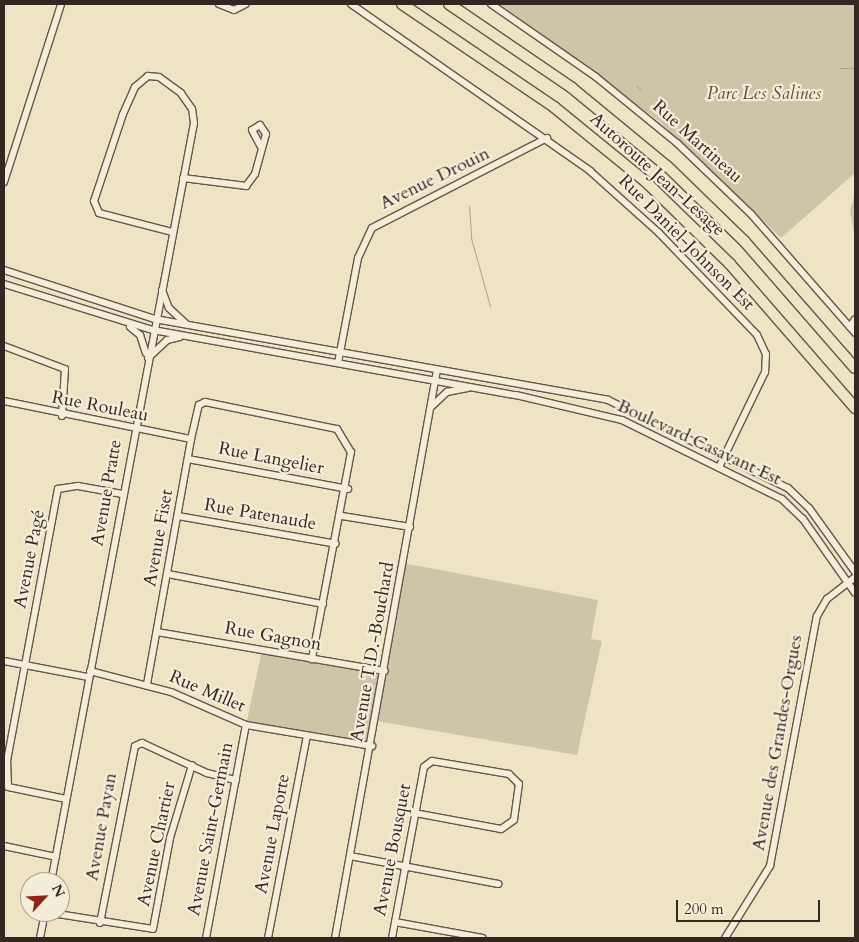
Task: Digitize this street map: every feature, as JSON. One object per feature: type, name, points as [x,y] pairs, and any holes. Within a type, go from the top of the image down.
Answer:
[{"type":"highway","name":"Autoroute Jean-Lesage","points":[[402,4],[546,101],[645,181],[730,264],[855,408]]},
{"type":"highway","name":"Autoroute Jean-Lesage","points":[[449,4],[572,88],[668,167],[744,242],[855,368]]},
{"type":"street","points":[[4,182],[61,4]]},
{"type":"street","points":[[219,4],[234,10],[246,4]]},
{"type":"street","name":"Rue Daniel-Johnson Est","points":[[351,4],[547,138],[659,233],[762,343],[765,372],[719,468]]},
{"type":"street","name":"Rue Martineau","points":[[492,4],[596,77],[677,143],[751,214],[855,333]]},
{"type":"street","name":"Avenue Pratte","points":[[53,872],[147,359],[183,178],[192,109],[181,92],[159,77],[148,76],[138,82],[94,201],[99,213],[172,232]]},
{"type":"street","name":"Avenue Drouin","points":[[339,352],[358,258],[372,228],[547,138]]},
{"type":"street","points":[[183,178],[246,186],[255,174],[261,147]]},
{"type":"street","name":"Boulevard Casavant Est","points":[[5,270],[155,319],[608,400],[725,455],[799,497],[855,572]]},
{"type":"street","name":"Boulevard Casavant Est","points":[[4,284],[124,323],[184,337],[435,380],[622,420],[789,505],[855,593]]},
{"type":"street","points":[[161,288],[169,308],[185,323]]},
{"type":"street","points":[[850,326],[855,319]]},
{"type":"street","points":[[124,323],[140,334],[147,359],[167,340],[184,337]]},
{"type":"street","points":[[4,346],[66,369],[62,416]]},
{"type":"street","points":[[338,363],[339,352]]},
{"type":"street","name":"Avenue T.D.-Bouchard","points":[[335,938],[372,746],[436,370]]},
{"type":"street","points":[[430,410],[447,392],[471,387]]},
{"type":"street","name":"Rue Rouleau","points":[[4,402],[62,416],[192,439]]},
{"type":"street","name":"Avenue Fiset","points":[[147,684],[199,406],[205,402],[336,429],[351,452],[348,489]]},
{"type":"street","name":"Rue Langelier","points":[[188,459],[348,489]]},
{"type":"street","name":"Avenue Pagé","points":[[66,799],[16,791],[6,783],[25,665],[58,489],[78,486],[122,494]]},
{"type":"street","points":[[312,659],[348,489]]},
{"type":"street","name":"Rue Patenaude","points":[[178,516],[336,544]]},
{"type":"street","points":[[342,516],[410,527]]},
{"type":"street","points":[[168,574],[323,604]]},
{"type":"street","name":"Avenue des Grandes-Orgues","points":[[725,938],[770,866],[815,624],[827,599],[855,577]]},
{"type":"street","name":"Rue Gagnon","points":[[157,632],[385,672]]},
{"type":"street","name":"Rue Millet","points":[[4,661],[147,684],[246,725],[372,746]]},
{"type":"street","name":"Avenue Saint-Germain","points":[[206,938],[246,725]]},
{"type":"street","name":"Avenue Laporte","points":[[268,938],[307,736]]},
{"type":"street","name":"Avenue Payan","points":[[100,922],[128,769],[134,746],[142,743],[192,765]]},
{"type":"street","name":"Avenue Bousquet","points":[[392,938],[424,767],[432,761],[517,778],[514,820],[501,829],[416,813]]},
{"type":"street","points":[[192,765],[236,780]]},
{"type":"street","name":"Avenue Chartier","points":[[100,922],[153,929],[172,829],[192,765]]},
{"type":"street","points":[[4,846],[56,857]]},
{"type":"street","points":[[350,856],[498,884]]},
{"type":"street","points":[[70,917],[100,922]]},
{"type":"street","points":[[40,938],[43,922]]},
{"type":"street","points":[[395,922],[483,938]]},
{"type":"green space","name":"Parc Les Salines","points":[[500,4],[855,4],[855,173],[781,238],[660,122]]},
{"type":"green space","points":[[855,193],[855,237],[850,211]]},
{"type":"green space","points":[[403,563],[598,600],[591,639],[602,641],[577,755],[376,721],[372,746],[246,725],[262,650],[385,671]]},
{"type":"waterway","points":[[839,68],[855,68]]},
{"type":"waterway","points":[[636,85],[641,90]]},
{"type":"waterway","points":[[469,206],[471,238],[490,306]]}]
